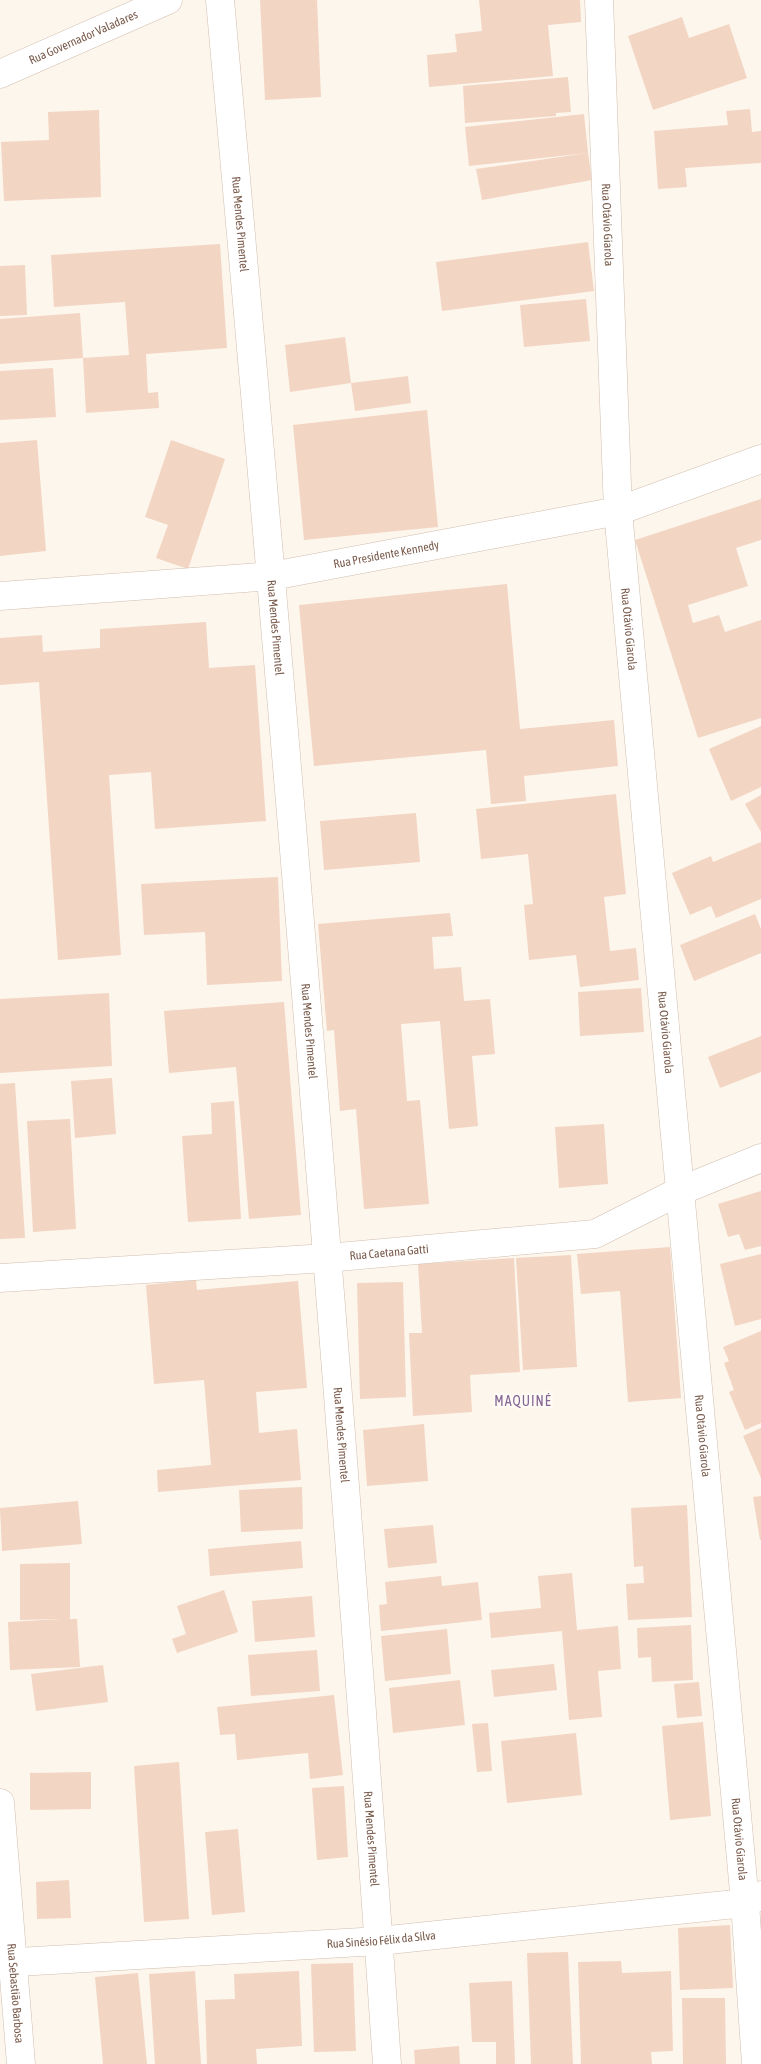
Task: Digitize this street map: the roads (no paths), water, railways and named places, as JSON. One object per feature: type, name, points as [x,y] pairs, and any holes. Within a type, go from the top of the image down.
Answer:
[{"type":"street","name":"Rua Governador Valadares","points":[[0,74],[168,0]]},
{"type":"street","name":"Rua Mendes Pimentel","points":[[220,0],[272,576],[327,1258],[387,2064]]},
{"type":"street","name":"Rua Otávio Giarola","points":[[599,0],[618,511],[680,1191],[753,1899],[756,2064]]},
{"type":"street","name":"Rua Presidente Kennedy","points":[[0,596],[272,576],[618,511],[761,459]]},
{"type":"street","name":"Rua Caetana Gatti","points":[[0,1278],[327,1258],[595,1234],[680,1191],[761,1158]]},
{"type":"street","name":"Rua Sebastião Barbosa","points":[[0,1803],[7,1963],[21,2064]]},
{"type":"street","name":"Rua Sinésio Félix da Silva","points":[[7,1963],[379,1941],[753,1899]]},
{"type":"district","name":"MAQUINÉ","points":[[523,1401]]}]
